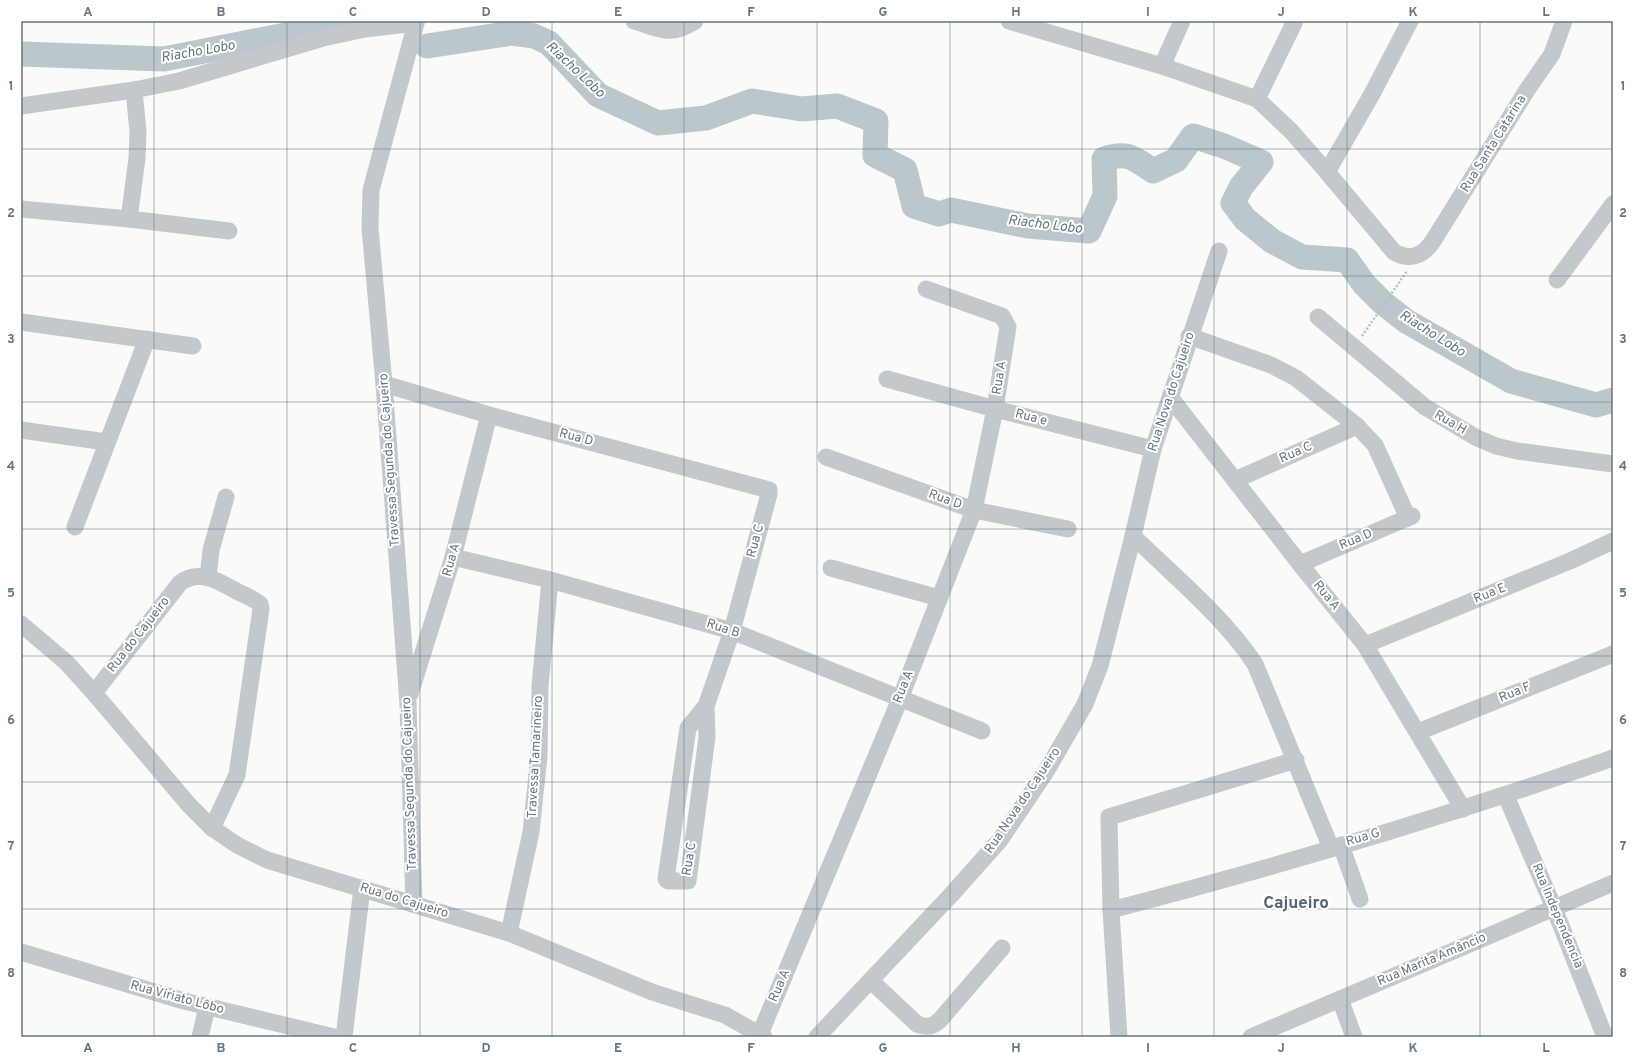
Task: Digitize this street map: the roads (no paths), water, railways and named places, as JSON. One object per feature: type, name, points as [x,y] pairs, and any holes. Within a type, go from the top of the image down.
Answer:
[{"type":"street","points":[[634,21],[672,31],[695,21]]},
{"type":"street","points":[[1009,21],[1162,66],[1257,99],[1291,131],[1327,172],[1372,94],[1410,21]]},
{"type":"street","points":[[1162,66],[1182,21]]},
{"type":"street","points":[[1257,99],[1295,21]]},
{"type":"street","name":"Rua Santa Catarina","points":[[1327,172],[1394,252],[1401,256],[1412,257],[1428,249],[1527,90],[1552,54],[1564,21]]},
{"type":"street","points":[[21,106],[134,90],[179,81],[323,38],[365,29],[417,22]]},
{"type":"street","name":"Travessa Segunda do Cajueiro","points":[[414,904],[408,702],[384,384],[370,228],[373,182],[417,22]]},
{"type":"street","points":[[129,219],[138,158],[138,132],[134,90]]},
{"type":"street","points":[[1557,280],[1613,204]]},
{"type":"street","points":[[21,209],[129,219],[230,231]]},
{"type":"street","name":"Rua Nova do Cajueiro","points":[[817,1037],[952,895],[1000,840],[1047,770],[1089,694],[1100,666],[1133,536],[1153,449],[1189,336],[1219,251]]},
{"type":"street","name":"Rua A","points":[[762,1035],[900,699],[974,510],[995,409],[1008,327],[1002,316],[926,289]]},
{"type":"street","name":"Rua H","points":[[1318,317],[1425,408],[1477,438],[1496,446],[1517,451],[1613,464]]},
{"type":"street","points":[[21,322],[193,346]]},
{"type":"street","points":[[1189,336],[1271,365],[1296,378],[1357,426]]},
{"type":"street","points":[[75,528],[106,442],[147,339]]},
{"type":"street","name":"Rua e","points":[[887,379],[995,409],[1153,449]]},
{"type":"street","name":"Rua D","points":[[384,384],[489,415],[769,490]]},
{"type":"street","name":"Rua A","points":[[1170,397],[1300,564],[1366,645],[1463,809]]},
{"type":"street","name":"Rua A","points":[[408,702],[453,557],[489,415]]},
{"type":"street","name":"Rua D","points":[[1300,564],[1410,517],[1375,445],[1357,426]]},
{"type":"street","name":"Rua C","points":[[1235,480],[1357,426]]},
{"type":"street","points":[[21,430],[106,442]]},
{"type":"street","name":"Rua D","points":[[826,457],[974,510],[1068,529]]},
{"type":"street","name":"Rua C","points":[[706,706],[708,731],[688,881],[668,881],[666,879],[688,728],[706,706],[732,631],[769,490]]},
{"type":"street","points":[[212,828],[237,775],[261,609],[256,601],[208,577],[211,550],[226,497]]},
{"type":"street","points":[[1133,536],[1241,643],[1255,664],[1296,760],[1360,899]]},
{"type":"street","name":"Rua E","points":[[1366,645],[1570,561],[1613,541]]},
{"type":"street","name":"Rua B","points":[[453,557],[550,580],[732,631],[982,731]]},
{"type":"street","points":[[831,568],[939,598]]},
{"type":"street","name":"Rua do Cajueiro","points":[[94,693],[180,583],[193,576],[208,577]]},
{"type":"street","name":"Travessa Tamarineiro","points":[[509,933],[531,832],[538,756],[540,686],[550,580]]},
{"type":"street","name":"Rua do Cajueiro","points":[[21,624],[66,662],[189,805],[212,828],[236,845],[267,860],[509,933],[652,992],[725,1015],[762,1035]]},
{"type":"street","name":"Rua F","points":[[1418,732],[1613,654]]},
{"type":"street","name":"Rua G","points":[[1111,910],[1211,884],[1506,796],[1613,758]]},
{"type":"street","points":[[1119,1037],[1111,910],[1108,817],[1296,760]]},
{"type":"street","points":[[680,782],[701,786]]},
{"type":"street","name":"Rua Independencia","points":[[1506,796],[1554,908],[1605,1037]]},
{"type":"street","name":"Rua Marita Amâncio","points":[[1251,1037],[1282,1030],[1340,999],[1613,883]]},
{"type":"street","points":[[344,1037],[362,888]]},
{"type":"street","points":[[871,981],[917,1024],[927,1027],[932,1026],[940,1020],[1002,948]]},
{"type":"street","name":"Rua Viriato Lôbo","points":[[21,952],[207,1007],[334,1037]]},
{"type":"street","points":[[1340,999],[1354,1037]]},
{"type":"street","points":[[200,1037],[207,1007]]},
{"type":"waterway","name":"Riacho Lobo","points":[[21,54],[164,59],[326,27],[372,22]]},
{"type":"waterway","name":"Riacho Lobo","points":[[427,46],[512,33],[534,36],[549,43],[598,95],[658,123],[706,118],[752,101],[802,109],[837,106],[876,121],[875,155],[905,170],[914,206],[939,214],[951,210],[1028,226],[1089,231],[1105,196],[1104,159],[1119,156],[1130,157],[1153,171],[1176,160],[1193,136],[1224,146],[1261,162],[1241,187],[1233,203],[1245,219],[1272,241],[1302,257],[1347,260],[1364,284],[1383,303],[1406,321],[1511,381],[1596,405],[1613,400]]},
{"type":"district","name":"Cajueiro","points":[[1296,904]]}]
